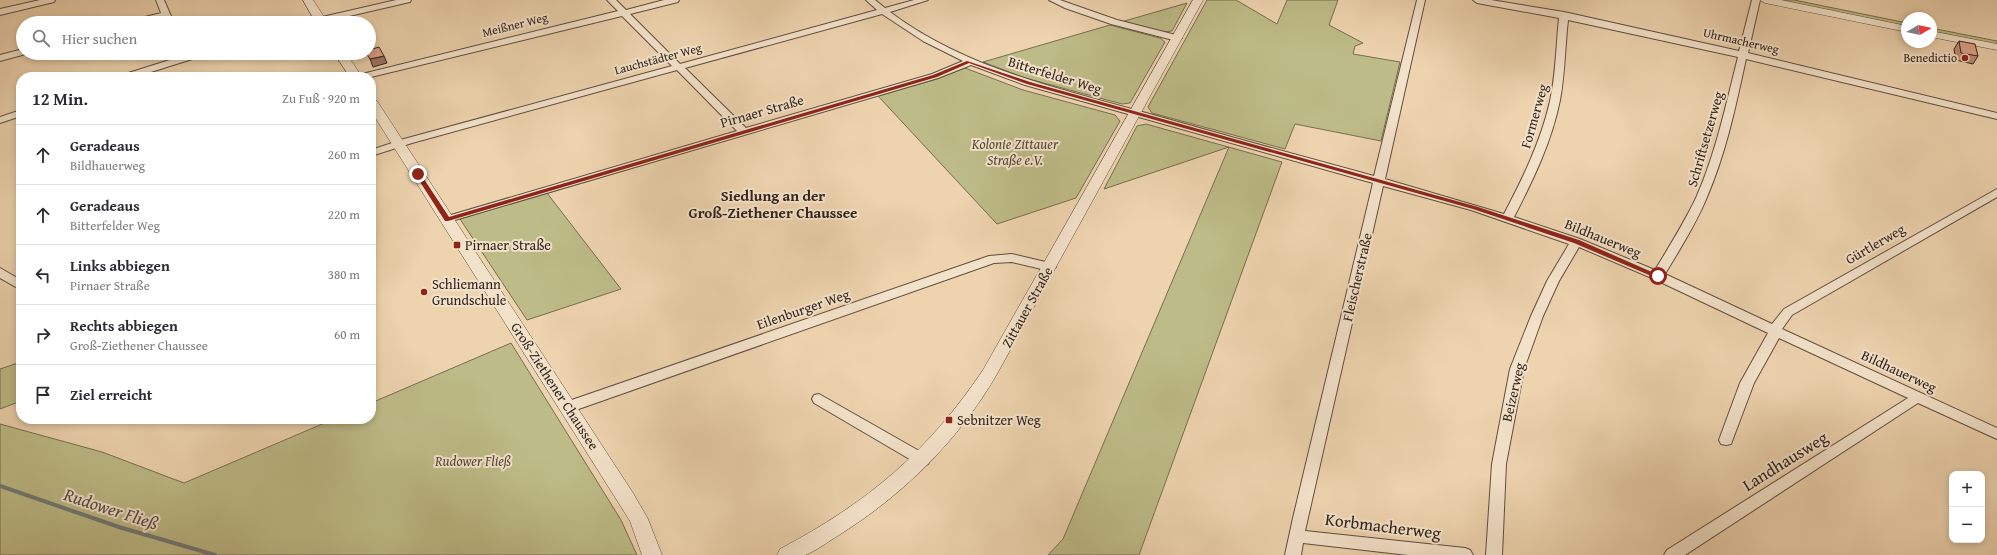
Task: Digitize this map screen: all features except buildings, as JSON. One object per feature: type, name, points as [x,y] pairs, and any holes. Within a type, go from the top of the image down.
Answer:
[{"type":"street","points":[[0,12],[50,0]]},
{"type":"street","points":[[158,16],[166,14],[160,0]]},
{"type":"street","points":[[308,0],[317,16]]},
{"type":"street","points":[[344,16],[407,0]]},
{"type":"street","points":[[611,0],[744,132]]},
{"type":"street","name":"Meißner Weg","points":[[376,73],[675,0]]},
{"type":"street","name":"Bitterfelder Weg","points":[[870,0],[920,37],[969,62],[1028,83],[1246,145]]},
{"type":"street","name":"Lauchstädter Weg","points":[[376,151],[924,0]]},
{"type":"street","points":[[1053,0],[1124,26],[1177,38]]},
{"type":"street","name":"Zittauer Straße","points":[[787,555],[856,514],[894,485],[923,460],[952,428],[976,396],[1050,267],[1198,0]]},
{"type":"street","name":"Fleischerstraße","points":[[1293,555],[1421,0]]},
{"type":"street","name":"Uhrmacherweg","points":[[1477,0],[1564,15],[1742,55],[1997,116]]},
{"type":"street","name":"Schriftsetzerweg","points":[[1658,276],[1684,233],[1702,197],[1713,168],[1756,0]]},
{"type":"street","points":[[1765,0],[1901,28]]},
{"type":"street","points":[[1802,0],[1901,21]]},
{"type":"street","name":"Formerweg","points":[[1508,218],[1531,171],[1554,106],[1561,63],[1564,15]]},
{"type":"street","points":[[1937,27],[1997,40]]},
{"type":"street","points":[[1937,35],[1997,47]]},
{"type":"street","points":[[0,58],[16,54]]},
{"type":"street","points":[[139,72],[171,60]]},
{"type":"street","points":[[345,60],[353,72]]},
{"type":"street","name":"Pirnaer Straße","points":[[448,219],[935,76],[969,62]]},
{"type":"street","name":"Groß-Ziethener Chaussee","points":[[376,109],[639,519],[652,555]]},
{"type":"street","points":[[0,120],[16,115]]},
{"type":"street","name":"Bildhauerweg","points":[[1246,145],[1508,218],[1576,242],[1658,276],[1997,434]]},
{"type":"street","name":"Gürtlerweg","points":[[1726,440],[1742,394],[1776,330],[1788,312],[1997,192]]},
{"type":"street","name":"Beizerweg","points":[[1494,555],[1499,464],[1517,369],[1537,316],[1553,281],[1576,242]]},
{"type":"street","name":"Eilenburger Weg","points":[[568,407],[993,259],[1012,258],[1050,267]]},
{"type":"street","points":[[3,276],[16,283]]},
{"type":"street","name":"Landhausweg","points":[[1672,555],[1906,406],[1916,396]]},
{"type":"street","points":[[819,399],[923,460]]},
{"type":"street","name":"Korbmacherweg","points":[[1297,536],[1465,555]]},
{"type":"green space","points":[[1207,0],[1236,0],[1277,24],[1287,0],[1338,0],[1329,25],[1363,43],[1355,46],[1353,54],[1400,62],[1381,141],[1295,124],[1285,149],[1152,113],[1148,107]]},
{"type":"green space","points":[[1776,0],[1794,0],[1901,22],[1901,26]]},
{"type":"green space","points":[[1187,3],[1172,31],[1163,32],[1121,22]]},
{"type":"green space","points":[[1110,25],[1160,38],[1165,42],[1130,103],[1122,104],[1025,78],[983,62]]},
{"type":"green space","points":[[1937,29],[1997,41],[1997,45],[1937,32]]},
{"type":"green space","name":"Kolonie Zittauer Straße e.V.","points":[[965,68],[1023,90],[1115,115],[1120,121],[1076,198],[997,224],[878,96],[937,79]]},
{"type":"green space","points":[[1146,124],[1229,147],[1104,189],[1137,126]]},
{"type":"green space","points":[[1229,147],[1282,162],[1139,555],[1048,555],[1063,539]]},
{"type":"green space","points":[[547,193],[621,289],[527,320],[460,219]]},
{"type":"green space","name":"Rudower Fließ","points":[[511,343],[621,520],[637,555],[0,555],[0,424],[102,452],[184,483],[322,424],[376,424],[376,401]]},
{"type":"green space","points":[[16,364],[16,403],[0,409],[0,369]]},
{"type":"waterway","name":"Rudower Fließ","points":[[0,486],[119,527],[215,555]]},
{"type":"place","name":"Benedictio","points":[[1965,58]]},
{"type":"place","name":"Pirnaer Straße","points":[[457,245]]},
{"type":"place","name":"Schliemann Grundschule","points":[[424,292]]},
{"type":"place","name":"Sebnitzer Weg","points":[[949,420]]},
{"type":"district","name":"Siedlung an der Groß-Ziethener Chaussee","points":[[773,204]]},
{"type":"route","points":[[418,174],[448,219],[935,76],[969,62],[1028,83],[1476,208],[1576,242],[1658,276]]}]
